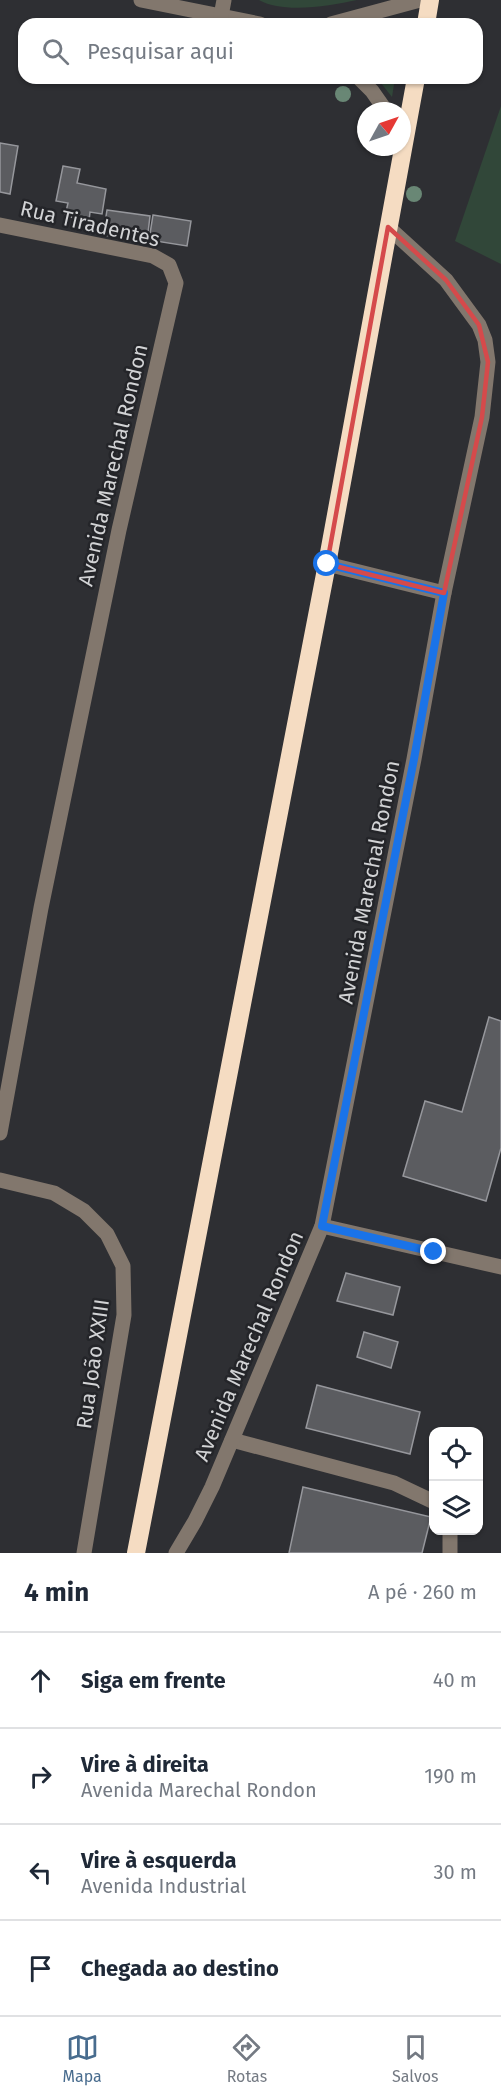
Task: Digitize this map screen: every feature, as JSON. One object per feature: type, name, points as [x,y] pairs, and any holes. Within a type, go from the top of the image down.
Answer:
[{"type":"highway","points":[[427,18],[430,0]]},
{"type":"highway","points":[[411,102],[415,84]]},
{"type":"highway","points":[[136,1553],[327,564],[400,156]]},
{"type":"street","points":[[141,0],[231,18]]},
{"type":"street","points":[[221,16],[224,0]]},
{"type":"street","points":[[353,18],[420,0]]},
{"type":"street","points":[[365,84],[380,102]]},
{"type":"street","name":"Rua Tiradentes","points":[[0,225],[153,256],[169,265]]},
{"type":"street","name":"Avenida Marechal Rondon","points":[[176,1553],[195,1521],[232,1440],[322,1226],[414,759],[444,593],[482,417],[488,362],[485,340],[479,325],[446,280],[388,227]]},
{"type":"street","name":"Avenida Marechal Rondon","points":[[0,1134],[41,908],[119,530],[176,282],[169,265]]},
{"type":"street","points":[[327,564],[444,593]]},
{"type":"street","name":"Rua João XXIII","points":[[0,1180],[54,1193],[84,1211],[107,1234],[123,1266],[124,1315],[84,1553]]},
{"type":"street","points":[[322,1226],[501,1267]]},
{"type":"street","points":[[232,1440],[394,1483],[429,1500]]},
{"type":"street","points":[[450,1535],[450,1553]]},
{"type":"highlighted area","points":[[388,227],[446,280],[479,325],[488,362],[482,417],[444,593],[327,564]]},
{"type":"green space","points":[[259,0],[357,0],[294,8],[281,7]]},
{"type":"green space","points":[[382,84],[394,84],[392,97]]},
{"type":"green space","points":[[501,106],[501,264],[455,241]]},
{"type":"building","points":[[0,143],[18,146],[10,194],[0,192]]},
{"type":"building","points":[[63,166],[80,169],[77,183],[106,189],[102,214],[90,212],[89,221],[65,216],[68,203],[56,201]]},
{"type":"building","points":[[107,210],[150,216],[147,241],[103,235]]},
{"type":"building","points":[[153,215],[191,221],[187,246],[149,240]]},
{"type":"building","points":[[489,1017],[501,1021],[501,1148],[486,1201],[403,1176],[425,1101],[462,1112]]},
{"type":"building","points":[[346,1273],[400,1287],[393,1315],[337,1301]]},
{"type":"building","points":[[364,1332],[398,1342],[391,1368],[357,1357]]},
{"type":"building","points":[[317,1385],[420,1412],[410,1454],[306,1428]]},
{"type":"building","points":[[303,1487],[429,1517],[422,1553],[289,1553]]},
{"type":"route","points":[[327,564],[444,593],[414,759],[322,1226],[434,1252]]}]
